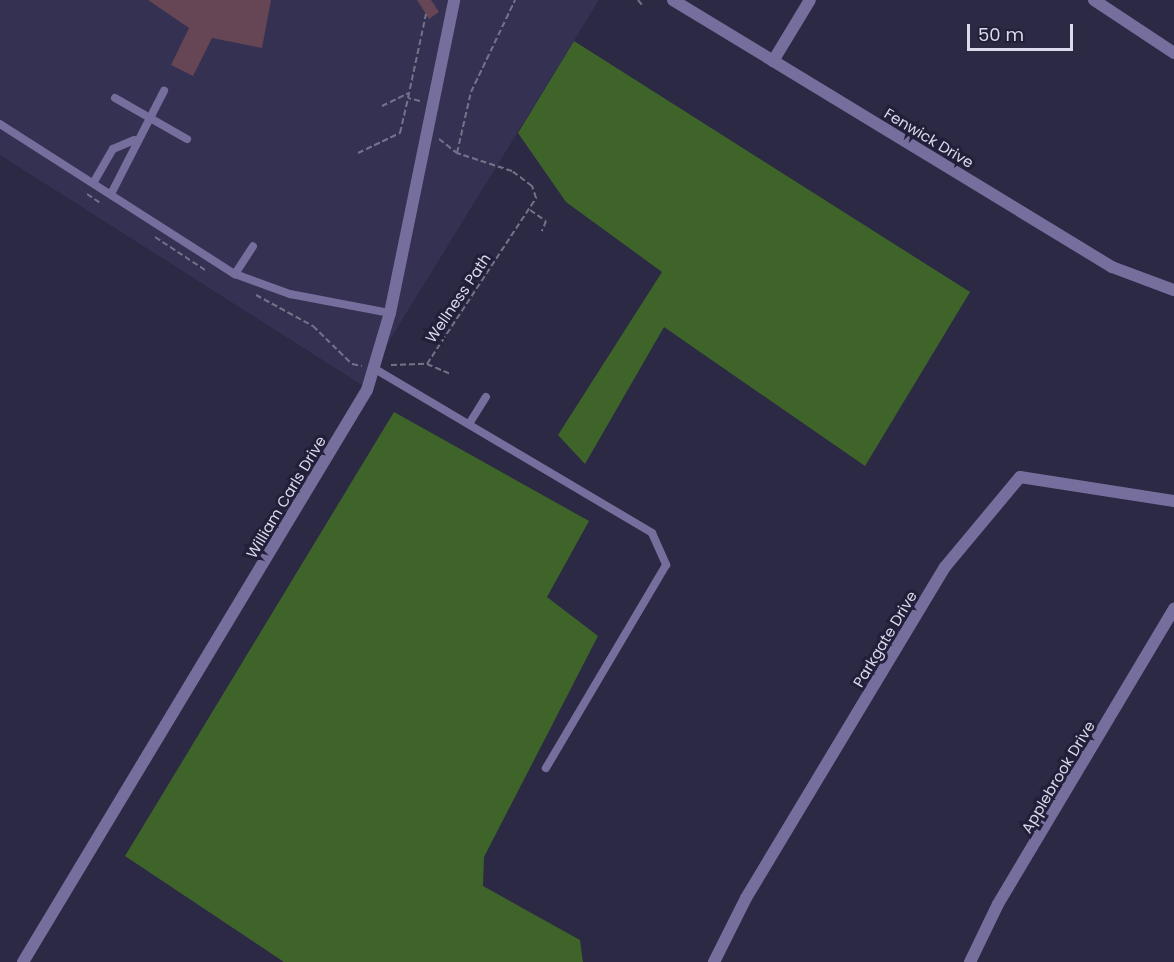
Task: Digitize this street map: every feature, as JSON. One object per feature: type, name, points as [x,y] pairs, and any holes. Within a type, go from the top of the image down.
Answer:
[{"type":"street","name":"William Carls Drive","points":[[23,962],[376,368],[390,313],[454,0]]},
{"type":"street","name":"Fenwick Drive","points":[[673,0],[1112,267],[1174,290]]},
{"type":"street","points":[[773,61],[810,0]]},
{"type":"street","points":[[1094,0],[1174,53]]},
{"type":"street","name":"Parkgate Drive","points":[[714,962],[746,898],[945,567],[1020,477],[1174,501]]},
{"type":"street","name":"Applebrook Drive","points":[[970,962],[998,904],[1174,609]]},
{"type":"lane","points":[[112,192],[134,140],[164,91]]},
{"type":"lane","points":[[115,98],[150,114],[187,139]]},
{"type":"lane","points":[[0,124],[95,180],[235,274],[290,294],[390,313]]},
{"type":"lane","points":[[95,180],[113,149],[134,140]]},
{"type":"lane","points":[[235,274],[254,246]]},
{"type":"lane","points":[[376,368],[652,533],[666,565],[546,768]]},
{"type":"lane","points":[[469,424],[486,397]]},
{"type":"path","points":[[515,0],[471,92],[457,153],[526,179],[536,192],[529,209],[546,221],[542,231]]},
{"type":"path","points":[[638,0],[642,5]]},
{"type":"path","points":[[382,106],[409,93]]},
{"type":"path","points":[[358,153],[400,133],[408,98]]},
{"type":"path","points":[[78,187],[108,206]]},
{"type":"path","name":"Wellness Path","points":[[250,291],[313,326],[351,364],[376,368],[427,364],[529,209]]},
{"type":"path","points":[[153,236],[208,271]]},
{"type":"path","points":[[427,364],[451,374]]},
{"type":"shaded area","points":[[0,0],[599,0],[362,385],[0,155]]},
{"type":"green space","points":[[574,41],[970,292],[865,466],[664,327],[585,464],[558,435],[662,272],[566,202],[518,133]]},
{"type":"green space","points":[[394,412],[589,521],[547,597],[598,636],[484,857],[483,886],[580,940],[583,962],[284,962],[125,856]]},
{"type":"building","points":[[148,0],[271,0],[262,48],[212,38],[193,76],[171,65],[189,28]]},
{"type":"building","points":[[417,0],[431,0],[439,12],[429,19]]}]
